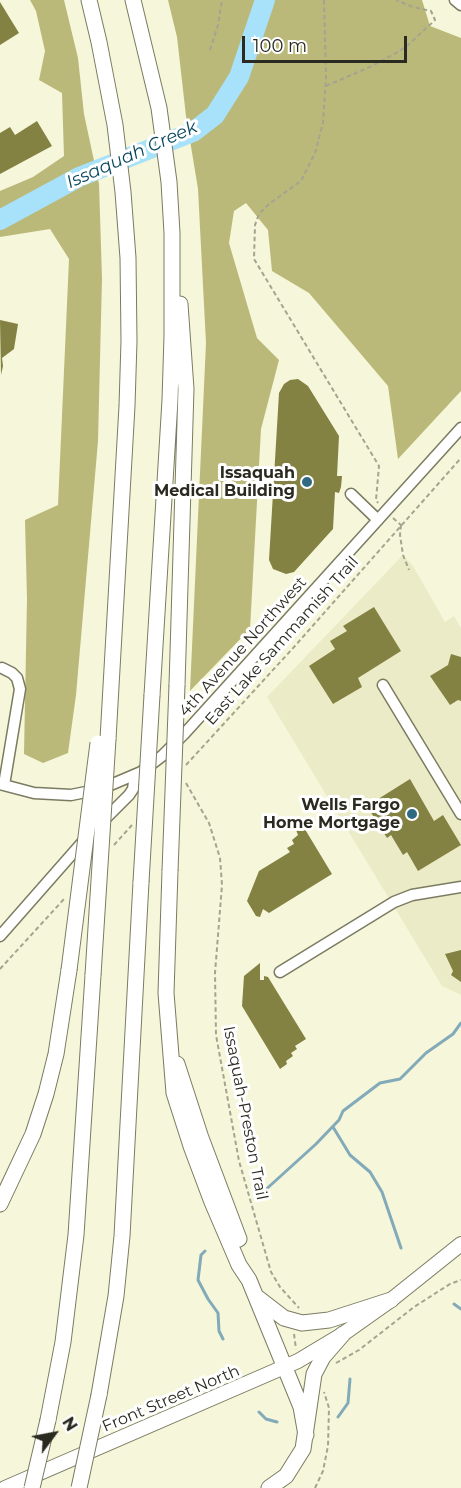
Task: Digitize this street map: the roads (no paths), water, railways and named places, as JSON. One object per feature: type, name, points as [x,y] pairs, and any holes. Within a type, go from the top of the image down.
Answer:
[{"type":"highway","points":[[0,1204],[33,1134],[56,1054],[103,741],[112,654],[127,418],[128,258],[123,192],[114,124],[89,0]]},
{"type":"highway","points":[[133,0],[159,108],[169,182],[172,233],[183,329],[186,389],[166,985],[174,1093],[191,1146],[303,1413],[306,1435]]},
{"type":"highway","points":[[79,1488],[99,1395],[114,1307],[122,1236],[170,400],[172,233]]},
{"type":"highway","points":[[32,1488],[63,1342],[76,1235],[93,975],[103,741]]},
{"type":"highway","points":[[256,1297],[284,1318],[302,1323],[329,1320],[391,1300]]},
{"type":"highway","points":[[269,1488],[286,1476],[303,1449],[314,1374],[323,1357],[343,1334]]},
{"type":"main road","name":"Front Street North","points":[[5,1488],[285,1368],[343,1334],[391,1300],[461,1244]]},
{"type":"street","points":[[455,0],[461,5]]},
{"type":"street","name":"4th Avenue Northwest","points":[[2,784],[34,793],[71,795],[101,789],[135,775],[162,756],[461,428]]},
{"type":"street","points":[[351,494],[378,520]]},
{"type":"street","points":[[2,668],[17,678],[21,689],[2,784]]},
{"type":"street","points":[[383,685],[460,808]]},
{"type":"street","points":[[0,936],[58,868],[129,795],[133,789],[135,775]]},
{"type":"street","points":[[280,972],[394,902],[412,895],[461,887]]},
{"type":"waterway","name":"Issaquah Creek","points":[[0,220],[79,177],[193,132],[215,115],[239,77],[265,0]]},
{"type":"waterway","points":[[262,1193],[316,1144],[339,1120],[343,1111],[380,1083],[400,1079],[426,1053],[453,1034],[461,1023]]},
{"type":"waterway","points":[[333,1127],[350,1155],[370,1172],[382,1192],[401,1248]]},
{"type":"waterway","points":[[205,1251],[201,1255],[198,1280],[218,1313],[219,1331],[223,1339]]},
{"type":"waterway","points":[[454,1304],[461,1309]]},
{"type":"waterway","points":[[338,1417],[348,1403],[350,1379]]},
{"type":"waterway","points":[[259,1412],[266,1419],[277,1422]]},
{"type":"place","name":"Issaquah Medical Building","points":[[307,482]]},
{"type":"place","name":"Wells Fargo Home Mortgage","points":[[412,814]]}]
